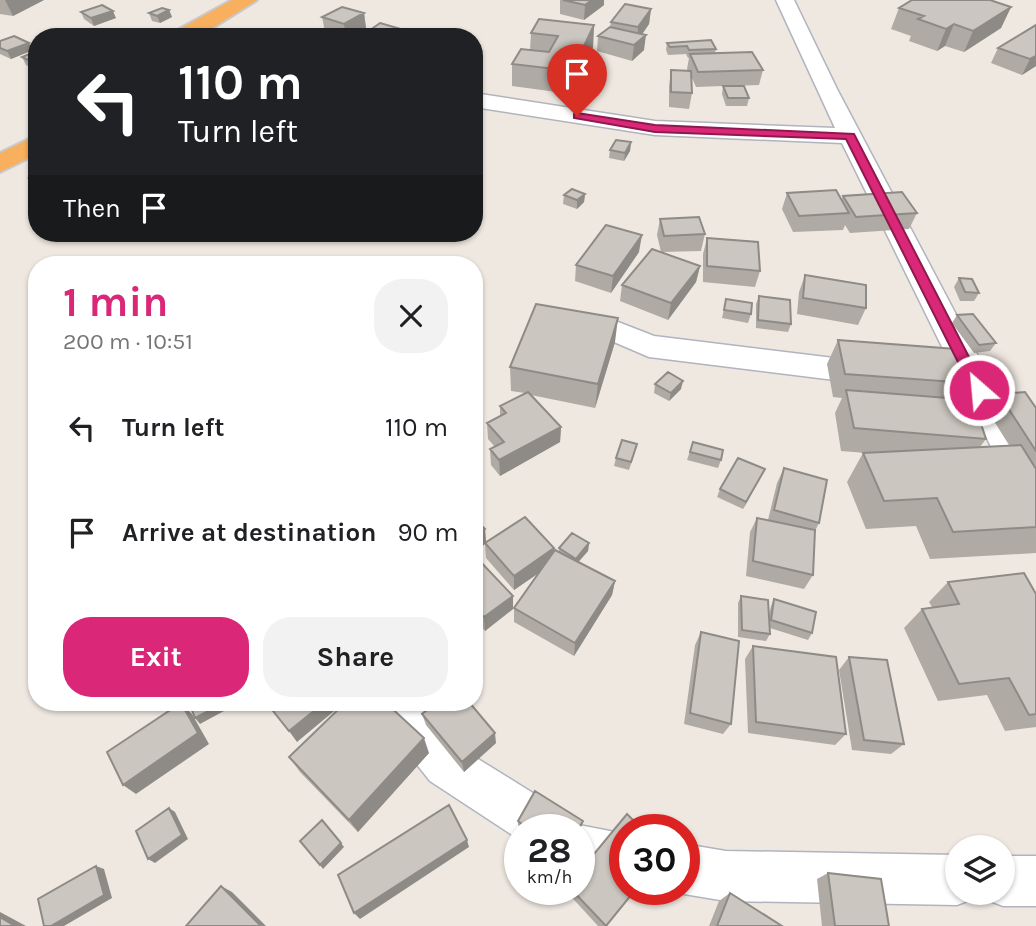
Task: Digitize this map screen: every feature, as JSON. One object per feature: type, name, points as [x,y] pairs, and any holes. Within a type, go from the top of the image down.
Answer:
[{"type":"highway","points":[[202,28],[257,3]]},
{"type":"highway","points":[[227,28],[257,3]]},
{"type":"highway","points":[[0,141],[28,125]]},
{"type":"highway","points":[[0,164],[28,148]]},
{"type":"street","points":[[785,0],[850,136],[1036,500]]},
{"type":"street","points":[[483,101],[655,128],[850,136]]},
{"type":"street","points":[[618,332],[649,346],[899,378]]},
{"type":"street","points":[[939,384],[979,390]]},
{"type":"street","points":[[401,711],[446,765],[523,814]]},
{"type":"street","points":[[700,872],[726,876],[945,880]]},
{"type":"street","points":[[1015,881],[1036,881]]},
{"type":"building","points":[[563,0],[592,0],[585,5]]},
{"type":"building","points":[[912,0],[990,0],[1011,7],[973,31],[954,24],[946,29],[918,19],[924,16],[899,8]]},
{"type":"building","points":[[625,4],[651,9],[638,27],[611,22]]},
{"type":"building","points":[[102,5],[113,11],[91,18],[81,12]]},
{"type":"building","points":[[342,7],[364,13],[344,24],[322,17]]},
{"type":"building","points":[[162,8],[169,10],[157,16],[149,13]]},
{"type":"building","points":[[539,19],[594,25],[572,71],[512,64],[521,49],[549,52],[558,36],[531,33]]},
{"type":"building","points":[[380,23],[398,28],[373,28]]},
{"type":"building","points":[[1036,25],[1036,56],[1030,59],[998,48]]},
{"type":"building","points":[[610,27],[646,35],[634,45],[598,36]]},
{"type":"building","points":[[14,36],[28,43],[7,51],[0,48],[0,41]]},
{"type":"building","points":[[711,40],[716,49],[689,50],[687,46],[670,47],[667,43]]},
{"type":"building","points":[[752,52],[763,70],[698,72],[690,54]]},
{"type":"building","points":[[671,70],[691,71],[692,93],[671,92]]},
{"type":"building","points":[[723,86],[744,86],[749,98],[728,98]]},
{"type":"building","points":[[616,140],[631,142],[625,153],[610,150]]},
{"type":"building","points":[[572,189],[585,194],[577,200],[564,195]]},
{"type":"building","points":[[836,190],[849,213],[799,216],[787,193]]},
{"type":"building","points":[[902,192],[917,213],[856,217],[843,196]]},
{"type":"building","points":[[699,217],[705,234],[664,236],[660,219]]},
{"type":"building","points":[[606,225],[642,235],[613,276],[576,265]]},
{"type":"building","points":[[707,238],[758,242],[760,271],[707,266]]},
{"type":"building","points":[[652,249],[700,266],[671,303],[622,285]]},
{"type":"building","points":[[805,275],[866,285],[866,308],[803,298]]},
{"type":"building","points":[[959,278],[972,279],[979,293],[965,292]]},
{"type":"building","points":[[759,296],[790,300],[791,324],[758,320]]},
{"type":"building","points":[[726,299],[752,303],[751,314],[724,310]]},
{"type":"building","points":[[536,304],[618,318],[598,384],[510,367]]},
{"type":"building","points":[[973,314],[996,343],[979,345],[957,315]]},
{"type":"building","points":[[838,340],[956,349],[968,383],[845,374]]},
{"type":"building","points":[[668,372],[683,381],[671,393],[655,384]]},
{"type":"building","points":[[846,390],[973,400],[986,439],[854,428]]},
{"type":"building","points":[[528,392],[561,427],[499,460],[490,449],[504,442],[487,423],[506,413],[500,406]]},
{"type":"building","points":[[1025,392],[1036,408],[1036,451],[999,394]]},
{"type":"building","points":[[622,440],[637,444],[631,462],[616,458]]},
{"type":"building","points":[[693,442],[723,450],[721,460],[690,452]]},
{"type":"building","points":[[1021,445],[1036,469],[1036,527],[953,532],[937,498],[884,501],[863,453]]},
{"type":"building","points":[[738,458],[765,469],[746,502],[720,489]]},
{"type":"building","points":[[784,468],[827,480],[819,523],[774,510]]},
{"type":"building","points":[[525,517],[554,548],[514,576],[485,543]]},
{"type":"building","points":[[757,518],[815,530],[813,575],[753,561]]},
{"type":"building","points":[[572,533],[589,543],[576,559],[559,548]]},
{"type":"building","points":[[555,550],[615,581],[575,643],[514,608]]},
{"type":"building","points":[[483,564],[513,596],[483,616]]},
{"type":"building","points":[[1024,573],[1036,594],[1036,714],[1029,715],[1009,678],[959,684],[922,609],[959,604],[948,582]]},
{"type":"building","points":[[741,596],[768,600],[770,634],[742,630]]},
{"type":"building","points":[[774,599],[816,612],[812,633],[771,620]]},
{"type":"building","points":[[701,632],[739,641],[731,724],[690,713]]},
{"type":"building","points":[[753,646],[836,657],[846,734],[756,722]]},
{"type":"building","points":[[849,657],[887,660],[904,744],[864,740]]},
{"type":"building","points":[[169,711],[186,711],[198,733],[123,785],[107,752]]},
{"type":"building","points":[[192,711],[209,711],[195,718]]},
{"type":"building","points":[[273,711],[314,711],[289,731]]},
{"type":"building","points":[[337,711],[395,711],[424,738],[349,820],[289,757]]},
{"type":"building","points":[[426,711],[477,711],[495,733],[462,762],[422,714]]},
{"type":"building","points":[[535,791],[572,814],[522,814]]},
{"type":"building","points":[[449,805],[467,840],[354,913],[338,875]]},
{"type":"building","points":[[169,808],[182,835],[148,859],[136,831]]},
{"type":"building","points":[[322,820],[341,843],[320,865],[300,841]]},
{"type":"building","points":[[609,836],[609,905],[623,905],[606,926],[586,905],[595,905],[595,853]]},
{"type":"building","points":[[96,866],[104,895],[51,926],[44,926],[38,899]]},
{"type":"building","points":[[828,873],[881,879],[889,926],[835,926]]},
{"type":"building","points":[[221,886],[261,926],[186,926]]},
{"type":"building","points":[[730,893],[782,926],[717,926]]},
{"type":"building","points":[[0,917],[15,926],[0,926]]},
{"type":"route","points":[[577,116],[655,128],[850,136],[979,390]]}]
